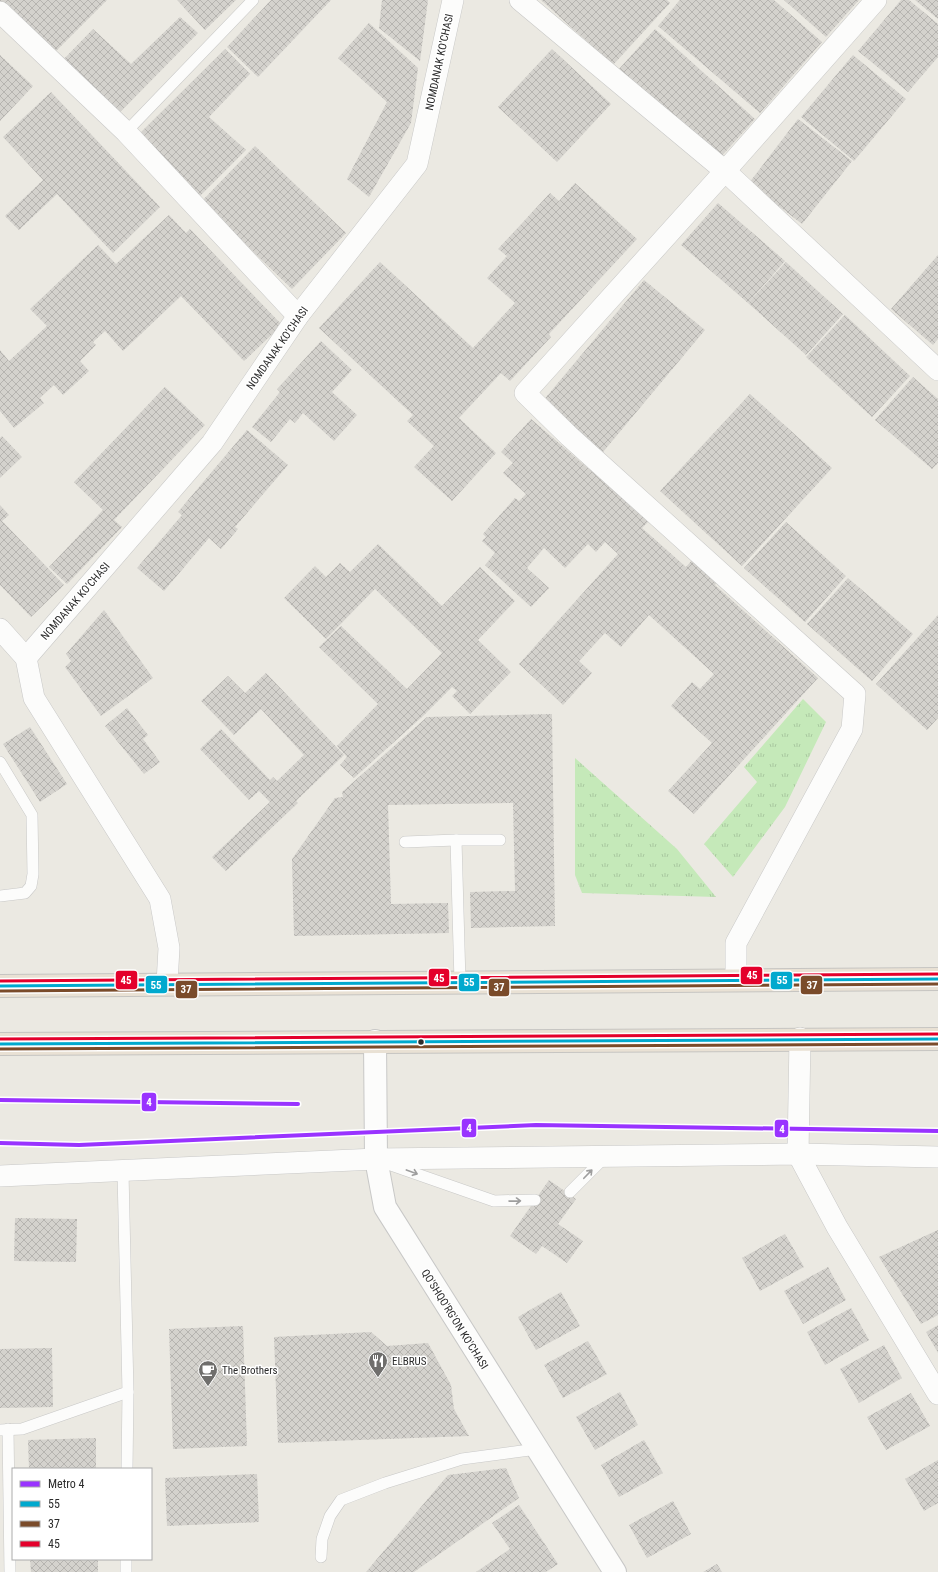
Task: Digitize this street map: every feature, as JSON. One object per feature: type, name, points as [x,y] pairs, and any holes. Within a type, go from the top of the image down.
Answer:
[{"type":"highway","points":[[0,986],[167,983],[938,979]]},
{"type":"highway","points":[[0,1044],[374,1040],[800,1038],[938,1039]]},
{"type":"street","name":"NOMDANAK KO'CHASI","points":[[26,658],[212,443],[298,316],[417,164],[453,0]]},
{"type":"street","points":[[520,0],[725,172],[935,360]]},
{"type":"street","points":[[736,980],[736,943],[852,729],[855,694],[575,441],[525,393],[725,172],[876,0]]},
{"type":"street","points":[[0,12],[126,132],[298,316]]},
{"type":"street","points":[[0,629],[26,658],[34,698],[160,899],[169,948],[167,983]]},
{"type":"street","points":[[800,1038],[798,1154],[836,1227],[938,1394]]},
{"type":"street","name":"QO'SHQO'RG'ON KO'CHASI","points":[[374,1040],[376,1159],[385,1207],[615,1572]]},
{"type":"street","points":[[0,1176],[123,1172],[376,1159],[798,1154],[938,1157]]},
{"type":"lane","points":[[126,132],[253,0]]},
{"type":"lane","points":[[0,762],[32,815],[33,874],[31,886],[25,893],[0,896]]},
{"type":"lane","points":[[456,840],[460,982]]},
{"type":"lane","points":[[405,842],[500,840]]},
{"type":"lane","points":[[570,1192],[605,1156]]},
{"type":"lane","points":[[376,1159],[494,1201],[535,1200]]},
{"type":"lane","points":[[123,1172],[128,1392],[127,1468]]},
{"type":"lane","points":[[10,1572],[4,1430],[22,1429],[128,1392]]},
{"type":"lane","points":[[321,1557],[322,1539],[330,1516],[341,1500],[385,1483],[462,1459],[537,1449]]},
{"type":"lane","points":[[126,1560],[126,1572]]},
{"type":"green space","points":[[803,699],[826,722],[785,807],[733,877],[704,844],[757,782],[744,767]]},
{"type":"green space","points":[[575,758],[677,849],[716,897],[582,893],[575,875]]},
{"type":"building","points":[[0,0],[107,0],[52,55],[0,2]]},
{"type":"building","points":[[177,0],[236,0],[205,30]]},
{"type":"building","points":[[271,0],[331,0],[258,77],[227,47]]},
{"type":"building","points":[[382,0],[428,0],[420,61],[379,28]]},
{"type":"building","points":[[541,0],[667,0],[670,3],[613,65]]},
{"type":"building","points":[[680,0],[774,0],[822,42],[760,113],[658,26]]},
{"type":"building","points":[[784,0],[859,0],[826,37]]},
{"type":"building","points":[[901,0],[909,0],[938,24],[938,57],[908,92],[858,51]]},
{"type":"building","points":[[915,0],[938,0],[938,19]]},
{"type":"building","points":[[180,17],[198,33],[116,116],[61,62],[93,29],[131,64]]},
{"type":"building","points":[[369,23],[418,68],[411,123],[369,197],[347,179],[387,102],[338,58]]},
{"type":"building","points":[[655,29],[755,119],[719,159],[619,69]]},
{"type":"building","points":[[225,49],[250,74],[209,117],[246,150],[199,197],[137,136]]},
{"type":"building","points":[[552,49],[611,104],[557,162],[498,107]]},
{"type":"building","points":[[0,55],[33,86],[0,121]]},
{"type":"building","points":[[853,55],[906,99],[854,161],[801,117]]},
{"type":"building","points":[[51,92],[160,207],[113,253],[57,194],[19,230],[5,216],[43,180],[3,137]]},
{"type":"building","points":[[798,119],[852,161],[802,224],[749,183]]},
{"type":"building","points":[[255,146],[346,233],[292,289],[201,202]]},
{"type":"building","points":[[575,183],[637,239],[549,334],[551,337],[510,381],[501,373],[459,418],[496,453],[452,501],[414,467],[434,446],[407,421],[413,415],[319,328],[380,262],[473,348],[515,303],[487,278],[507,256],[498,249],[550,193],[559,201]]},
{"type":"building","points":[[718,203],[785,261],[748,303],[681,245]]},
{"type":"building","points":[[169,215],[186,233],[190,229],[282,325],[244,361],[181,296],[123,351],[105,331],[93,342],[96,345],[80,361],[89,371],[63,395],[54,385],[40,398],[44,403],[14,428],[0,411],[0,350],[9,361],[47,326],[30,309],[98,245],[116,264]]},
{"type":"building","points":[[938,255],[938,339],[933,345],[891,309]]},
{"type":"building","points":[[786,262],[843,314],[806,355],[748,303]]},
{"type":"building","points":[[644,280],[705,330],[603,452],[542,402]]},
{"type":"building","points":[[845,315],[910,376],[872,417],[806,357]]},
{"type":"building","points":[[321,341],[352,370],[332,392],[357,415],[334,441],[303,413],[295,423],[290,419],[271,442],[252,427],[280,392],[277,389]]},
{"type":"building","points":[[913,377],[938,399],[938,463],[932,469],[875,420]]},
{"type":"building","points":[[165,387],[205,425],[114,520],[122,527],[67,584],[49,567],[103,510],[74,482]]},
{"type":"building","points":[[750,394],[832,468],[742,566],[660,491]]},
{"type":"building","points":[[531,419],[649,521],[642,528],[686,567],[692,560],[717,582],[715,585],[818,678],[694,814],[668,791],[712,743],[671,706],[692,682],[700,689],[714,674],[649,615],[621,647],[605,633],[579,661],[592,673],[563,705],[519,664],[618,554],[605,542],[596,552],[588,544],[565,568],[544,548],[527,568],[549,588],[531,607],[485,565],[495,553],[482,541],[486,537],[483,534],[515,498],[519,501],[526,494],[503,473],[513,463],[501,452]]},
{"type":"building","points":[[247,430],[288,465],[235,527],[238,529],[221,549],[209,538],[164,591],[137,568],[182,515],[178,512]]},
{"type":"building","points":[[2,436],[22,457],[0,478],[0,438]]},
{"type":"building","points":[[0,505],[9,515],[2,521],[64,585],[31,617],[0,585]]},
{"type":"building","points":[[786,522],[846,576],[805,622],[744,568]]},
{"type":"building","points":[[378,544],[442,606],[480,567],[515,601],[478,640],[511,672],[470,714],[452,696],[457,691],[452,687],[423,716],[354,778],[340,765],[347,757],[337,746],[378,704],[319,647],[341,626],[407,689],[442,653],[375,589],[326,639],[284,598],[315,566],[326,577],[340,563],[350,572]]},
{"type":"building","points":[[848,578],[913,634],[872,681],[807,624]]},
{"type":"building","points":[[104,610],[153,678],[101,716],[65,667],[71,661],[66,654]]},
{"type":"building","points":[[938,615],[938,718],[927,730],[876,684]]},
{"type":"building","points":[[266,673],[344,755],[296,801],[298,803],[226,871],[212,857],[270,802],[259,791],[249,800],[200,749],[221,729],[270,780],[273,777],[277,781],[304,755],[261,709],[234,735],[201,701],[228,676],[245,693]]},
{"type":"building","points":[[127,708],[148,735],[143,739],[160,762],[144,774],[105,726]]},
{"type":"building","points":[[552,714],[555,926],[471,928],[470,892],[515,891],[513,803],[388,805],[391,904],[448,903],[449,933],[294,936],[292,859],[335,798],[343,797],[342,792],[427,717]]},
{"type":"building","points":[[30,727],[67,784],[40,802],[3,744]]},
{"type":"building","points":[[549,1180],[576,1199],[558,1224],[583,1241],[567,1263],[542,1246],[536,1254],[510,1236]]},
{"type":"building","points":[[15,1218],[77,1219],[76,1262],[14,1261]]},
{"type":"building","points":[[938,1230],[938,1315],[921,1324],[879,1257]]},
{"type":"building","points":[[785,1234],[804,1267],[760,1291],[742,1258]]},
{"type":"building","points":[[828,1267],[846,1300],[803,1324],[784,1291]]},
{"type":"building","points":[[561,1292],[580,1326],[536,1350],[518,1317]]},
{"type":"building","points":[[851,1308],[869,1340],[825,1365],[807,1332]]},
{"type":"building","points":[[938,1325],[938,1353],[926,1332]]},
{"type":"building","name":"The Brothers","points":[[243,1326],[247,1446],[173,1449],[169,1329]]},
{"type":"building","points":[[371,1332],[387,1346],[428,1343],[451,1385],[454,1409],[469,1436],[278,1443],[274,1337]]},
{"type":"building","points":[[588,1341],[607,1374],[563,1398],[544,1365]]},
{"type":"building","points":[[884,1345],[902,1378],[859,1403],[840,1369]]},
{"type":"building","points":[[52,1348],[53,1407],[0,1408],[0,1349]]},
{"type":"building","points":[[620,1392],[638,1425],[595,1450],[576,1417]]},
{"type":"building","points":[[911,1393],[930,1426],[886,1450],[867,1417]]},
{"type":"building","points":[[96,1438],[96,1468],[29,1468],[28,1440]]},
{"type":"building","points":[[644,1440],[663,1473],[619,1497],[601,1465]]},
{"type":"building","points":[[938,1460],[938,1503],[924,1511],[905,1479]]},
{"type":"building","points":[[506,1468],[519,1498],[414,1572],[366,1572],[448,1475]]},
{"type":"building","points":[[257,1474],[259,1522],[167,1526],[165,1478]]},
{"type":"building","points":[[673,1501],[691,1534],[647,1558],[629,1525]]},
{"type":"building","points":[[519,1505],[558,1564],[546,1572],[476,1572],[510,1549],[492,1523]]},
{"type":"building","points":[[30,1560],[98,1560],[98,1572],[31,1572]]},
{"type":"building","points":[[717,1564],[722,1572],[703,1572]]},
{"type":"metro line","name":"4","points":[[0,1100],[298,1104]]},
{"type":"metro line","name":"4","points":[[0,1143],[79,1145],[536,1125],[938,1131]]},
{"type":"transit line","name":"45","points":[[0,981],[938,974]]},
{"type":"transit line","name":"55","points":[[0,986],[938,979]]},
{"type":"transit line","name":"37","points":[[0,991],[938,984]]},
{"type":"transit line","name":"45","points":[[0,1039],[938,1034]]},
{"type":"transit line","name":"55","points":[[0,1044],[938,1039]]},
{"type":"transit line","name":"37","points":[[0,1049],[938,1044]]},
{"type":"place","name":"ELBRUS","points":[[378,1378]]},
{"type":"place","name":"The Brothers","points":[[208,1387]]}]
